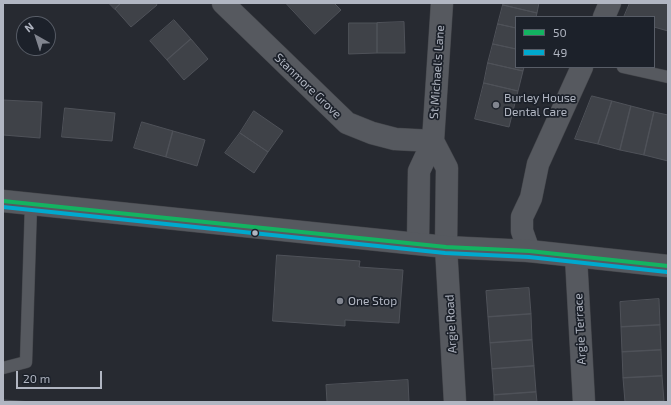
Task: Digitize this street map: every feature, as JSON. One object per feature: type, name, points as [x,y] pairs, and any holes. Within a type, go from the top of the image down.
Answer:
[{"type":"street","name":"Stanmore Grove","points":[[223,3],[347,123],[372,133],[396,139],[433,141]]},
{"type":"street","name":"St Michael's Lane","points":[[418,243],[419,171],[433,141],[442,3]]},
{"type":"street","points":[[604,16],[610,3]]},
{"type":"street","points":[[530,252],[522,231],[522,217],[532,198],[538,164],[582,68]]},
{"type":"street","points":[[433,141],[447,168],[446,247]]},
{"type":"street","points":[[3,201],[446,247],[530,252],[668,266]]},
{"type":"street","name":"Argie Road","points":[[446,247],[456,402]]},
{"type":"street","name":"Argie Terrace","points":[[576,257],[584,402]]},
{"type":"lane","points":[[628,68],[668,77]]},
{"type":"lane","points":[[3,368],[26,362],[31,205]]},
{"type":"building","points":[[109,3],[121,3],[115,9]]},
{"type":"building","points":[[121,3],[156,3],[157,5],[131,27],[115,9]]},
{"type":"building","points":[[286,3],[334,3],[341,10],[315,34]]},
{"type":"building","points":[[503,3],[539,3],[537,13],[503,5]]},
{"type":"building","points":[[630,3],[668,3],[668,31],[655,27],[655,16],[624,16]]},
{"type":"building","points":[[503,5],[537,13],[536,16],[515,16],[515,28],[498,24]]},
{"type":"building","points":[[174,20],[191,39],[167,60],[150,41]]},
{"type":"building","points":[[404,22],[405,53],[377,53],[377,23]]},
{"type":"building","points":[[349,23],[377,23],[377,53],[349,54]]},
{"type":"building","points":[[498,24],[515,28],[515,49],[493,44]]},
{"type":"building","points":[[191,39],[208,59],[184,80],[167,60]]},
{"type":"building","points":[[493,44],[515,49],[515,68],[524,68],[523,71],[488,63]]},
{"type":"building","points":[[488,63],[523,71],[518,91],[484,83]]},
{"type":"building","name":"Burley House Dental Care","points":[[484,83],[518,91],[509,127],[475,119]]},
{"type":"building","points":[[592,96],[612,101],[598,144],[575,139]]},
{"type":"building","points":[[3,100],[42,102],[40,138],[3,135]]},
{"type":"building","points":[[612,101],[631,106],[620,150],[598,144]]},
{"type":"building","points":[[631,106],[654,112],[644,155],[620,150]]},
{"type":"building","points":[[65,108],[115,113],[112,141],[62,137]]},
{"type":"building","points":[[254,111],[283,131],[268,152],[240,133]]},
{"type":"building","points":[[654,112],[668,115],[668,161],[644,155]]},
{"type":"building","points":[[142,122],[173,131],[166,157],[134,148]]},
{"type":"building","points":[[173,131],[205,140],[197,166],[166,157]]},
{"type":"building","points":[[240,133],[268,152],[254,173],[225,153]]},
{"type":"building","points":[[277,255],[360,261],[359,267],[403,270],[399,323],[345,320],[345,326],[273,321]]},
{"type":"building","points":[[529,288],[531,314],[488,317],[486,291]]},
{"type":"building","points":[[659,299],[660,325],[621,327],[620,302]]},
{"type":"building","points":[[531,314],[532,340],[490,343],[488,317]]},
{"type":"building","points":[[660,325],[661,350],[622,352],[621,327]]},
{"type":"building","points":[[532,340],[534,366],[492,369],[490,343]]},
{"type":"building","points":[[661,350],[662,376],[623,378],[622,352]]},
{"type":"building","points":[[534,366],[536,392],[494,395],[492,369]]},
{"type":"building","points":[[662,376],[664,401],[625,402],[623,378]]},
{"type":"building","points":[[408,380],[409,402],[327,402],[326,385]]},
{"type":"building","points":[[536,392],[537,402],[494,402],[494,395]]},
{"type":"building","points":[[3,400],[33,402],[3,402]]},
{"type":"transit line","name":"50","points":[[3,201],[446,247],[529,251],[668,266]]},
{"type":"transit line","name":"49","points":[[3,207],[445,253],[529,257],[667,272]]},
{"type":"place","name":"Burley House Dental Care","points":[[496,105]]},
{"type":"place","name":"One Stop","points":[[340,301]]}]
